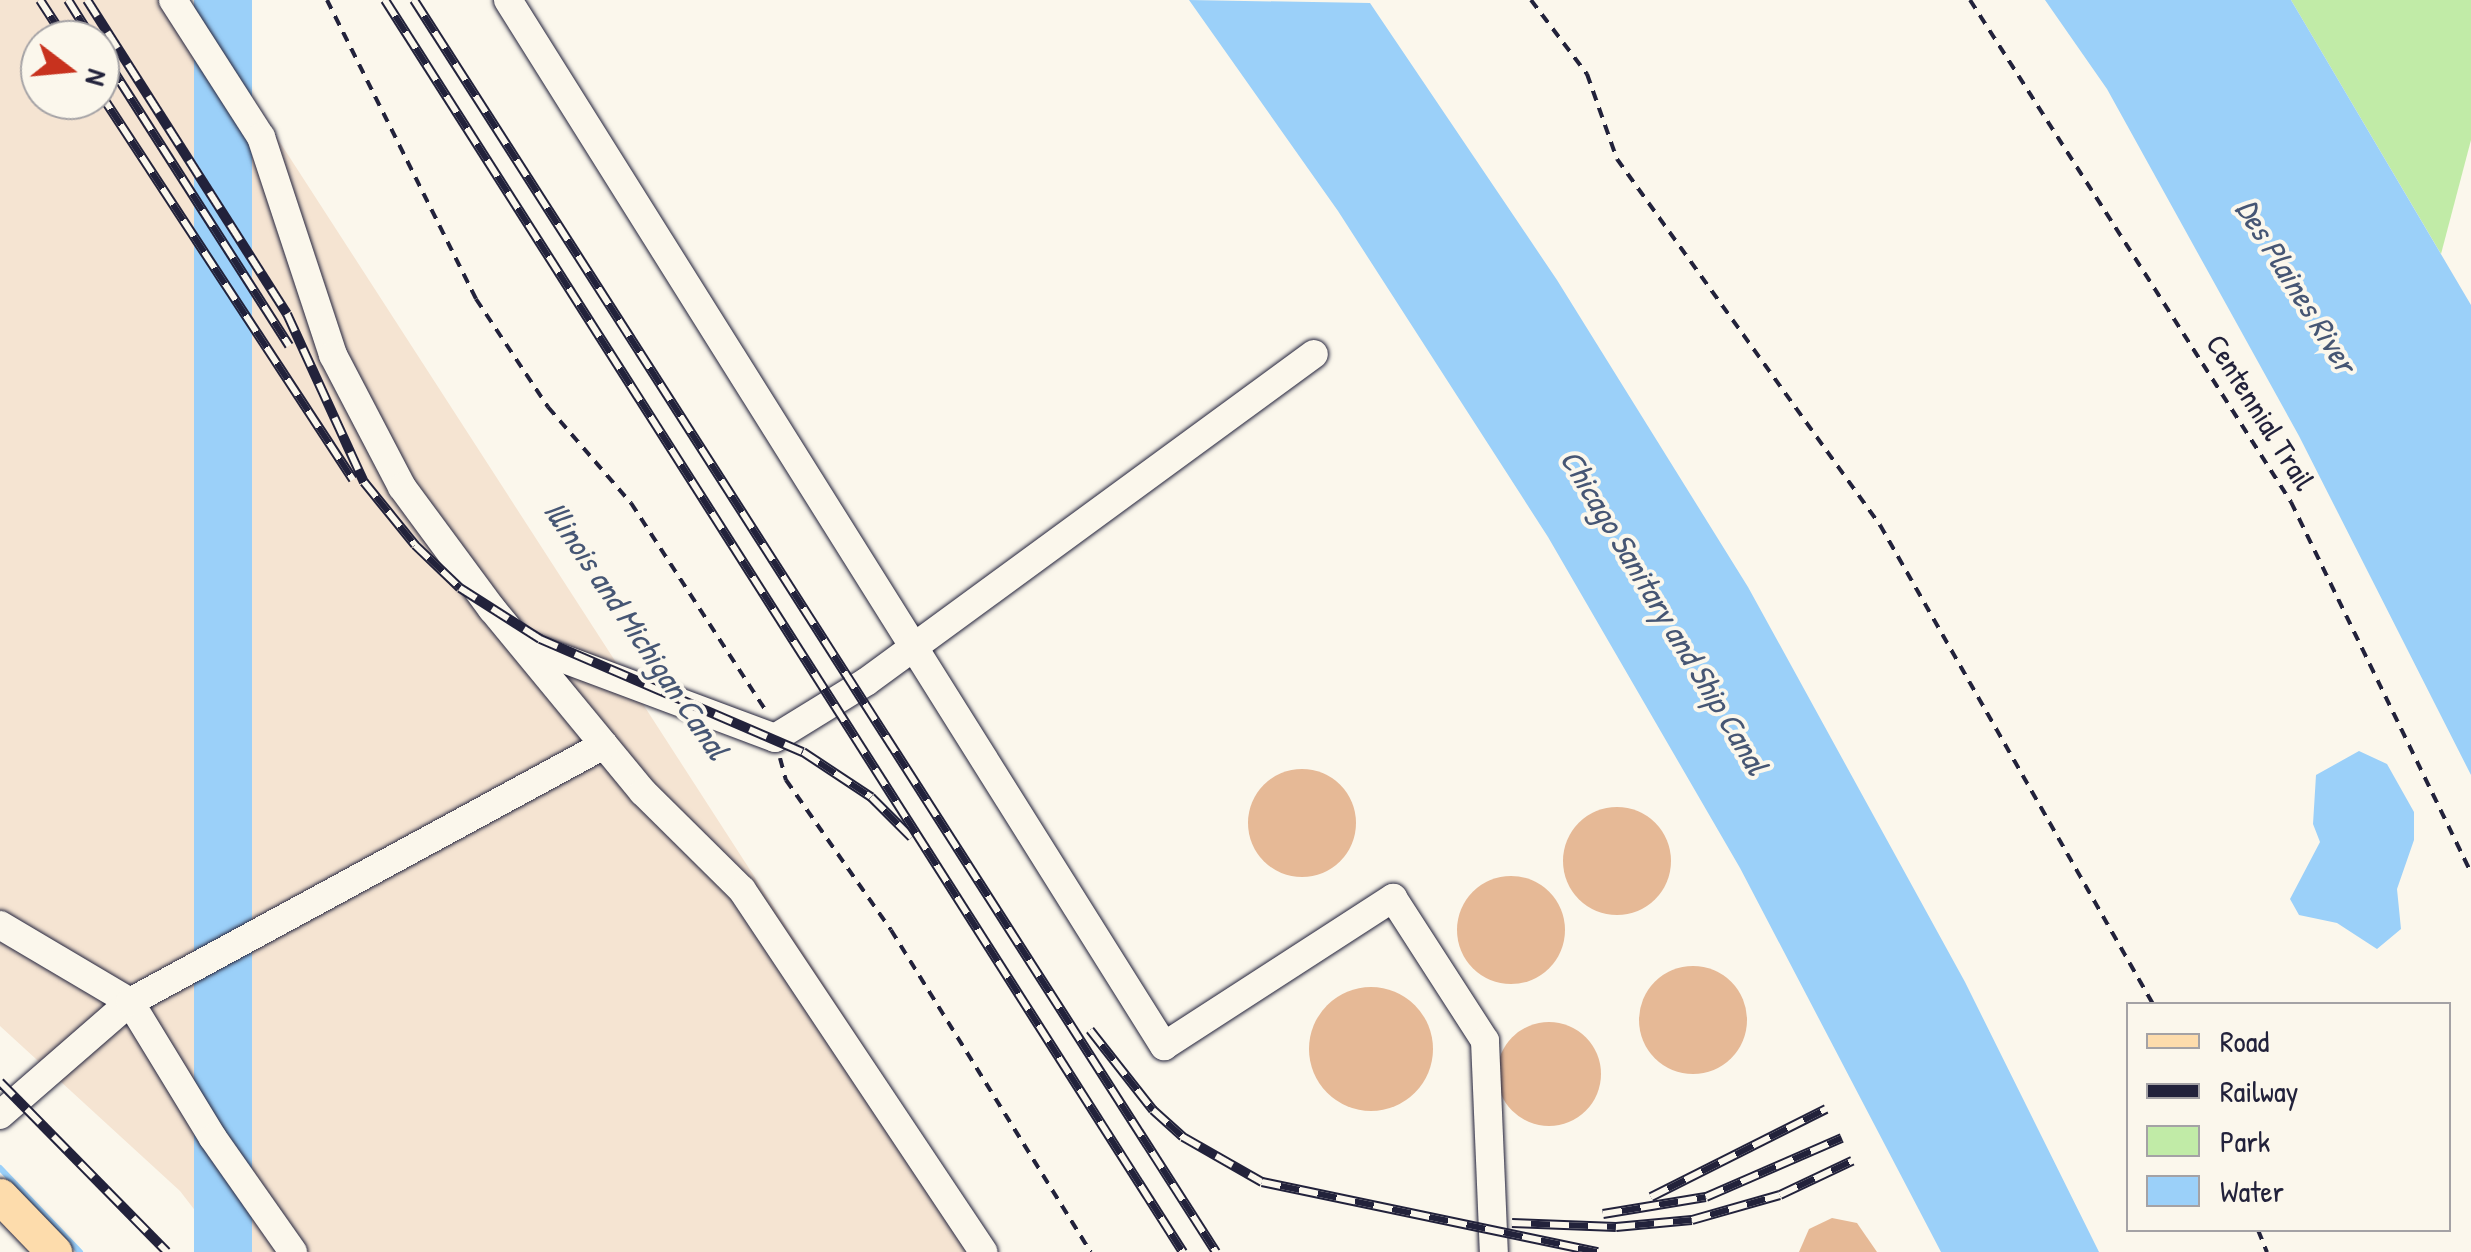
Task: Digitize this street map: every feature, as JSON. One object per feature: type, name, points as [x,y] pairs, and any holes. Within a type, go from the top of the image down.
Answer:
[{"type":"main road","points":[[0,1196],[54,1252]]},
{"type":"lane","points":[[173,0],[260,137],[334,355],[402,487],[519,643],[604,744],[742,890],[983,1252]]},
{"type":"lane","points":[[508,0],[1164,1046],[1393,898],[1485,1042],[1494,1252]]},
{"type":"lane","points":[[519,643],[763,734],[914,646],[1314,354]]},
{"type":"lane","points":[[0,1116],[130,1002],[604,744]]},
{"type":"lane","points":[[0,925],[130,1002],[212,1138],[293,1252]]},
{"type":"path","points":[[327,0],[476,299],[548,407],[642,518],[754,687],[763,734],[786,780],[891,930],[1091,1252]]},
{"type":"path","points":[[1531,0],[1586,74],[1617,160],[1880,525],[2151,1002]]},
{"type":"path","name":"Centennial Trail","points":[[1970,0],[2291,502],[2471,872]]},
{"type":"shaded area","points":[[0,0],[188,0],[997,1252],[227,1252],[180,1191],[0,1026]]},
{"type":"green space","points":[[2291,0],[2471,0],[2471,140],[2441,254]]},
{"type":"water","points":[[194,0],[252,0],[252,1252],[194,1252]]},
{"type":"water","name":"Chicago Sanitary and Ship Canal","points":[[1189,0],[1370,3],[1557,280],[1748,587],[1965,982],[2099,1252],[1941,1252],[1740,868],[1548,537],[1338,211]]},
{"type":"water","name":"Des Plaines River","points":[[2045,0],[2291,0],[2471,305],[2471,775],[2299,436],[2107,89]]},
{"type":"water","points":[[2359,751],[2387,764],[2414,812],[2414,840],[2397,889],[2401,929],[2377,949],[2337,923],[2299,915],[2290,899],[2320,842],[2313,824],[2316,775]]},
{"type":"building","points":[[1302,769],[1332,778],[1340,785],[1347,793],[1356,823],[1347,853],[1340,861],[1332,868],[1302,877],[1272,868],[1264,861],[1257,853],[1248,823],[1257,793],[1264,785],[1272,778]]},
{"type":"building","points":[[1617,807],[1638,811],[1655,823],[1667,840],[1671,861],[1667,882],[1655,899],[1638,911],[1617,915],[1596,911],[1579,899],[1567,882],[1563,861],[1567,840],[1579,823],[1596,811]]},
{"type":"building","points":[[1511,876],[1532,880],[1549,892],[1561,909],[1565,930],[1561,951],[1549,968],[1532,980],[1511,984],[1490,980],[1473,968],[1461,951],[1457,930],[1461,909],[1473,892],[1490,880]]},
{"type":"building","points":[[1693,966],[1714,970],[1731,982],[1743,999],[1747,1020],[1743,1041],[1731,1058],[1714,1070],[1693,1074],[1672,1070],[1655,1058],[1643,1041],[1639,1020],[1643,999],[1655,982],[1672,970]]},
{"type":"building","points":[[1371,987],[1395,992],[1415,1005],[1428,1025],[1433,1049],[1428,1073],[1415,1093],[1395,1106],[1371,1111],[1347,1106],[1327,1093],[1314,1073],[1309,1049],[1314,1025],[1327,1005],[1347,992]]},
{"type":"building","points":[[1549,1022],[1569,1026],[1586,1037],[1597,1054],[1601,1074],[1597,1094],[1586,1111],[1569,1122],[1549,1126],[1529,1122],[1512,1111],[1501,1094],[1497,1074],[1501,1054],[1512,1037],[1529,1026]]},
{"type":"building","points":[[1832,1218],[1857,1223],[1877,1252],[1799,1252],[1809,1229]]},
{"type":"waterway","points":[[0,1168],[80,1252]]},
{"type":"railway","points":[[40,0],[53,20]]},
{"type":"railway","points":[[68,0],[80,20]]},
{"type":"railway","points":[[87,0],[287,314],[364,482],[415,545],[460,588],[540,639],[803,752],[871,797],[911,837]]},
{"type":"railway","points":[[385,0],[1183,1252]]},
{"type":"railway","points":[[414,0],[1216,1252]]},
{"type":"railway","points":[[120,81],[289,346]]},
{"type":"railway","points":[[118,120],[353,480]]},
{"type":"railway","points":[[1090,1030],[1153,1110],[1183,1137],[1262,1182],[1598,1252]]},
{"type":"railway","points":[[0,1082],[167,1252]]},
{"type":"railway","points":[[1651,1197],[1826,1109]]},
{"type":"railway","points":[[1603,1214],[1706,1197],[1842,1138]]},
{"type":"railway","points":[[1512,1223],[1616,1227],[1692,1220],[1780,1195],[1852,1161]]},
{"type":"water label","name":"Illinois and Michigan Canal","points":[[636,630]]}]
